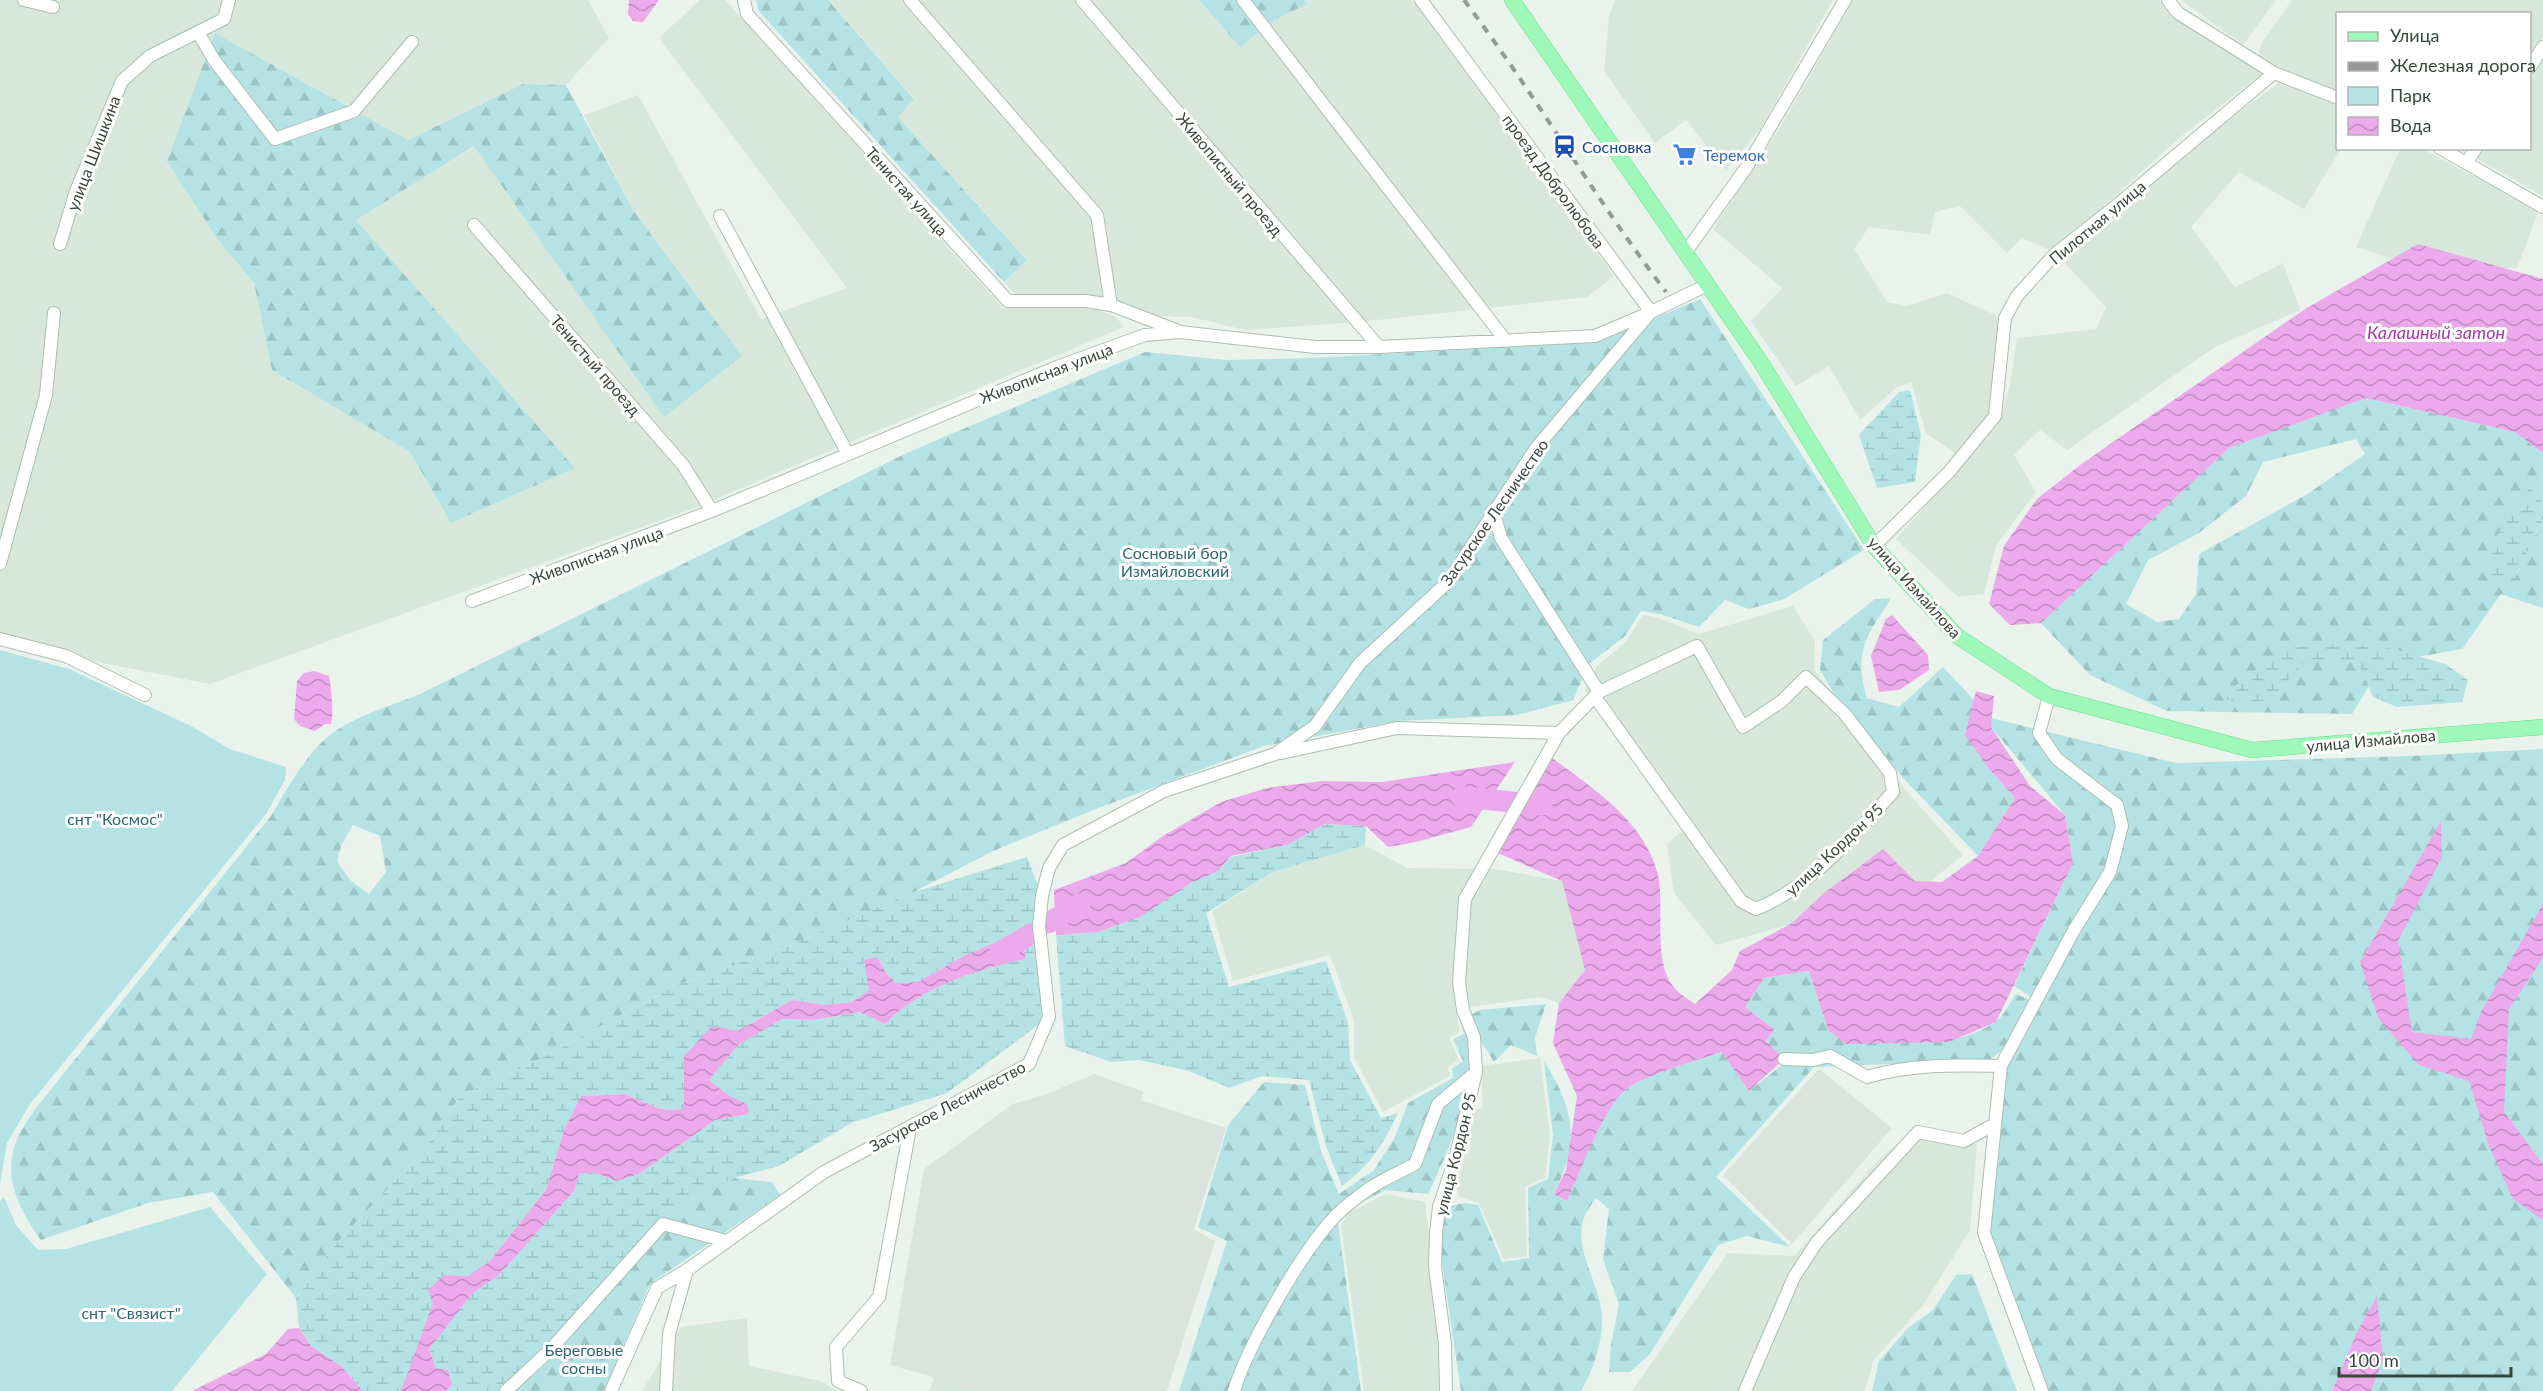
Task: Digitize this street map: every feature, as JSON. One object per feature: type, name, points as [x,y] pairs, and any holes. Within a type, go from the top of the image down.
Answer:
[{"type":"main road","name":"улица Измайлова","points":[[1512,0],[1762,364],[1874,546],[1958,636],[2049,696],[2252,750],[2543,727]]},
{"type":"street","points":[[24,0],[53,7]]},
{"type":"street","name":"улица Шишкина","points":[[60,244],[76,191],[122,81],[150,56],[224,20],[229,0]]},
{"type":"street","name":"Тенистая улица","points":[[744,0],[747,15],[1008,301],[1086,301],[1111,305],[1180,332]]},
{"type":"street","points":[[910,0],[1097,215],[1111,305]]},
{"type":"street","name":"Живописный проезд","points":[[1082,0],[1378,347]]},
{"type":"street","points":[[1243,0],[1506,341]]},
{"type":"street","name":"проезд Добролюбова","points":[[1421,0],[1651,312]]},
{"type":"street","points":[[1685,253],[1746,168],[1845,0]]},
{"type":"street","points":[[2168,0],[2178,13],[2274,73],[2336,98]]},
{"type":"street","points":[[199,34],[214,60],[275,139],[354,111],[412,42]]},
{"type":"street","points":[[2531,64],[2543,47]]},
{"type":"street","name":"Пилотная улица","points":[[1874,546],[1949,472],[1995,416],[2005,318],[2017,296],[2055,254],[2274,73]]},
{"type":"street","points":[[2444,150],[2543,207]]},
{"type":"street","points":[[2467,162],[2475,150]]},
{"type":"street","points":[[720,216],[848,454]]},
{"type":"street","name":"Тенистый проезд","points":[[474,225],[683,465],[712,511]]},
{"type":"street","points":[[1651,312],[1707,285]]},
{"type":"street","name":"Живописная улица","points":[[472,601],[712,511],[1057,367],[1145,335],[1180,332],[1315,347],[1378,347],[1596,336],[1651,312]]},
{"type":"street","name":"Засурское Лесничество","points":[[611,1391],[657,1288],[687,1270],[824,1172],[1029,1064],[1049,1017],[1039,926],[1042,896],[1049,868],[1063,845],[1164,791],[1275,754],[1315,726],[1360,663],[1448,582],[1493,510],[1536,448],[1651,312]]},
{"type":"street","points":[[0,564],[46,395],[54,313]]},
{"type":"street","name":"улица Кордон 95","points":[[1446,1391],[1445,1344],[1435,1267],[1436,1233],[1439,1207],[1455,1159],[1476,1072],[1474,1037],[1463,1010],[1459,982],[1465,899],[1559,734],[1597,695],[1697,646],[1743,727],[1782,701],[1806,677],[1845,714],[1890,773],[1893,792],[1815,870],[1781,899],[1756,909],[1741,901],[1597,695],[1501,538],[1493,510]]},
{"type":"street","points":[[0,639],[66,656],[145,695]]},
{"type":"street","points":[[2042,1391],[1984,1233],[2001,1066],[2074,930],[2109,872],[2122,826],[2116,805],[2057,759],[2039,733],[2049,696]]},
{"type":"street","points":[[1275,754],[1397,728],[1559,734]]},
{"type":"street","points":[[1784,1059],[1814,1060],[1830,1056],[1867,1077],[1891,1070],[1946,1065],[2001,1066]]},
{"type":"street","points":[[1234,1391],[1239,1372],[1268,1319],[1296,1270],[1329,1223],[1364,1191],[1416,1164],[1438,1104],[1476,1072]]},
{"type":"street","points":[[1745,1391],[1794,1277],[1817,1242],[1918,1132],[1964,1141],[1995,1124]]},
{"type":"street","points":[[861,1391],[838,1381],[836,1347],[879,1297],[910,1128]]},
{"type":"street","points":[[506,1391],[550,1350],[663,1224],[726,1241]]},
{"type":"street","points":[[666,1391],[669,1334],[687,1270]]},
{"type":"shaded area","points":[[0,0],[588,0],[609,38],[566,85],[523,84],[408,140],[215,33],[218,240],[254,283],[272,370],[410,452],[451,523],[575,468],[355,220],[475,146],[664,416],[700,299],[633,210],[584,115],[638,95],[761,319],[847,288],[659,38],[700,0],[725,0],[1003,308],[1087,306],[1115,316],[1124,327],[689,510],[210,684],[0,643]]},
{"type":"shaded area","points":[[828,0],[1199,0],[1240,47],[1276,19],[1306,4],[1304,0],[1412,0],[1614,276],[1587,297],[1359,322],[1245,330],[1191,317],[1158,316],[1105,297],[1018,297],[1004,282],[1027,259],[897,116],[914,98]]},
{"type":"shaded area","points":[[1615,0],[1833,0],[1761,128],[1726,170],[1686,120],[1655,143],[1604,71],[1609,17]]},
{"type":"shaded area","points":[[1853,0],[2160,0],[2174,18],[2263,73],[2179,138],[2095,214],[2049,250],[2022,238],[2007,253],[1960,206],[1935,212],[1930,235],[1869,227],[1854,249],[1887,302],[1907,306],[1947,293],[1997,316],[2000,343],[1991,415],[1955,453],[1926,433],[1911,382],[1896,388],[1860,420],[1829,366],[1796,386],[1751,321],[1782,288],[1713,229],[1778,131]]},
{"type":"shaded area","points":[[2181,0],[2276,0],[2243,45]]},
{"type":"shaded area","points":[[2292,0],[2543,0],[2543,37],[2531,55],[2531,12],[2336,12],[2336,94],[2258,57],[2261,44]]},
{"type":"shaded area","points":[[2543,58],[2543,196],[2476,158],[2481,150],[2531,150],[2531,76]]},
{"type":"shaded area","points":[[2279,83],[2336,105],[2336,150],[2340,150],[2304,209],[2239,172],[2191,227],[2235,287],[2283,263],[2300,310],[2215,347],[2067,450],[2040,430],[2014,455],[2036,492],[1996,545],[1984,594],[1958,597],[1896,539],[1999,423],[2010,384],[2017,338],[2096,329],[2106,307],[2060,258],[2194,145]]},
{"type":"shaded area","points":[[2400,150],[2424,150],[2539,210],[2517,268],[2464,271],[2423,268],[2356,247]]},
{"type":"shaded area","points":[[1793,606],[1815,641],[1814,669],[1905,789],[1963,855],[1922,888],[1716,945],[1674,893],[1667,844],[1682,831],[1585,690],[1597,666],[1626,642],[1643,615],[1659,618],[1699,634]]},
{"type":"shaded area","points":[[1365,845],[1407,868],[1495,869],[1562,881],[1585,970],[1559,1003],[1539,997],[1470,1007],[1457,1019],[1460,1032],[1449,1038],[1459,1060],[1448,1067],[1450,1076],[1383,1112],[1354,1057],[1354,1020],[1330,955],[1233,981],[1212,911],[1273,872]]},
{"type":"shaded area","points":[[1540,1058],[1550,1135],[1545,1178],[1525,1187],[1527,1256],[1504,1259],[1479,1203],[1459,1196],[1450,1155],[1470,1150],[1469,1111],[1483,1108],[1481,1066]]},
{"type":"shaded area","points":[[1819,1069],[1892,1128],[1792,1244],[1723,1175]]},
{"type":"shaded area","points":[[1094,1074],[1144,1092],[1141,1100],[1226,1128],[1194,1230],[1215,1241],[1167,1391],[983,1391],[890,1365],[924,1169],[1013,1104],[1044,1095]]},
{"type":"shaded area","points":[[1917,1129],[1977,1145],[1970,1230],[1924,1304],[1873,1361],[1865,1391],[1632,1391],[1728,1253],[1794,1256],[1882,1156]]},
{"type":"shaded area","points":[[1386,1194],[1425,1202],[1448,1391],[1364,1391],[1341,1225],[1348,1213]]},
{"type":"shaded area","points":[[747,1318],[749,1366],[821,1381],[837,1391],[642,1391],[681,1327]]},
{"type":"shaded area","points":[[934,1377],[983,1391],[929,1391]]},
{"type":"green space","points":[[756,0],[828,0],[914,99],[898,117],[1027,260],[1004,282],[758,10]]},
{"type":"green space","points":[[1199,0],[1304,0],[1307,4],[1276,19],[1240,47]]},
{"type":"green space","points":[[215,33],[408,140],[523,84],[566,85],[633,210],[742,356],[664,417],[474,146],[356,220],[575,468],[451,523],[410,452],[272,370],[254,283],[218,240],[167,161]]},
{"type":"green space","name":"Сосновый бор Измайловский","points":[[1700,299],[1864,550],[1784,599],[1749,609],[1725,600],[1699,627],[1660,614],[1641,611],[1625,636],[1589,664],[1573,700],[1517,715],[1398,721],[1264,746],[1096,809],[993,851],[914,892],[788,946],[677,985],[538,1060],[460,1096],[426,1148],[335,1245],[296,1298],[213,1192],[148,1203],[41,1240],[27,1218],[16,1195],[11,1171],[15,1145],[27,1121],[271,816],[307,759],[331,734],[354,720],[418,695],[911,451],[1145,352],[1226,360],[1312,358],[1599,342]],"holes":[[[353,825],[380,836],[386,872],[369,894],[350,880],[337,861],[341,846]]]},
{"type":"green space","points":[[1910,390],[1921,435],[1915,482],[1877,488],[1859,435],[1899,392]]},
{"type":"green space","points":[[2366,398],[2515,432],[2543,453],[2543,504],[2530,488],[2515,578],[2543,519],[2543,608],[2501,594],[2462,649],[2383,663],[2352,714],[2167,711],[2090,675],[2041,623],[2229,448]],"holes":[[[2356,439],[2365,454],[2309,493],[2199,554],[2196,594],[2179,619],[2157,622],[2126,604],[2148,560],[2199,533],[2246,496],[2263,462]]]},
{"type":"green space","points":[[2530,488],[2543,504],[2543,519],[2515,578],[2490,580],[2490,565],[2495,541],[2506,520]]},
{"type":"green space","points":[[1891,598],[1869,634],[1861,668],[1867,698],[1899,707],[1943,667],[1991,718],[2176,763],[2410,756],[2543,749],[2543,1391],[2048,1391],[1988,1234],[2005,1067],[2036,1000],[2014,986],[2073,863],[2065,815],[1991,727],[1989,769],[2015,798],[1978,856],[1905,780],[1838,700],[1820,670],[1823,640],[1875,599]]},
{"type":"green space","points":[[2351,644],[2394,649],[2445,664],[2468,680],[2462,702],[2397,707],[2373,697],[2358,662],[2307,659],[2270,700],[2244,704],[2226,699],[2232,689],[2283,648]]},
{"type":"green space","name":"снт \"Космос\"","points":[[0,650],[69,669],[191,726],[230,749],[286,767],[285,780],[266,814],[30,1104],[7,1143],[0,1185]]},
{"type":"green space","points":[[1325,824],[1366,826],[1365,845],[1273,872],[1206,913],[1229,987],[1326,961],[1348,1022],[1350,1060],[1381,1118],[1398,1113],[1375,1153],[1361,1170],[1342,1186],[1326,1146],[1309,1080],[1262,1076],[1229,1088],[1189,1071],[1139,1060],[1111,1062],[1065,1046],[1056,935],[1098,932],[1140,917],[1191,883],[1218,871],[1231,857],[1287,845]]},
{"type":"green space","points":[[1027,857],[1042,896],[1049,1017],[947,1093],[851,1123],[779,1166],[734,1178],[665,1213],[613,1282],[506,1391],[446,1391],[452,1385],[436,1369],[429,1349],[473,1293],[499,1275],[574,1191],[579,1174],[594,1172],[616,1181],[639,1174],[715,1120],[748,1114],[747,1104],[728,1095],[709,1080],[738,1045],[782,1019],[813,1020],[861,1012],[885,1024],[915,1000],[932,990],[968,975],[1025,959],[1024,930],[964,956],[920,981],[897,984],[887,974],[877,957],[864,960],[869,990],[852,1002],[826,1005],[792,1000],[738,1031],[684,1056],[684,1110],[660,1109],[625,1094],[581,1096],[564,1130],[546,1190],[489,1262],[468,1276],[444,1275],[401,1391],[363,1391],[341,1366],[311,1346],[299,1328],[296,1298],[335,1245],[426,1148],[460,1096],[538,1060],[677,985],[788,946],[914,892]]},
{"type":"green space","points":[[1809,971],[1828,1030],[1891,1041],[1934,1042],[1954,1039],[1974,1033],[1997,1021],[2016,994],[2030,1000],[2003,1050],[1989,1060],[1814,1067],[1716,1177],[1790,1247],[1747,1236],[1718,1245],[1650,1354],[1630,1372],[1609,1372],[1611,1344],[1619,1305],[1603,1259],[1609,1209],[1596,1198],[1585,1215],[1581,1231],[1585,1258],[1602,1311],[1602,1325],[1595,1359],[1581,1391],[1461,1391],[1439,1243],[1444,1207],[1465,1203],[1478,1205],[1502,1262],[1529,1258],[1528,1188],[1548,1179],[1553,1135],[1544,1061],[1568,1111],[1570,1141],[1568,1157],[1554,1194],[1567,1201],[1599,1127],[1616,1100],[1632,1085],[1656,1074],[1722,1052],[1749,1091],[1783,1064],[1765,1041],[1773,1028],[1745,1007],[1764,978]]},
{"type":"green space","points":[[1546,1004],[1535,1038],[1537,1056],[1511,1045],[1494,1062],[1482,1043],[1472,1050],[1468,1087],[1458,1124],[1428,1194],[1385,1190],[1346,1211],[1338,1223],[1361,1391],[1179,1391],[1227,1241],[1198,1227],[1228,1125],[1264,1082],[1305,1085],[1321,1151],[1339,1194],[1374,1170],[1395,1137],[1408,1103],[1453,1078],[1452,1068],[1463,1061],[1453,1039],[1464,1034],[1461,1020],[1480,1010]]},
{"type":"green space","name":"Береговые сосны","points":[[734,1178],[772,1182],[780,1195],[650,1284],[604,1391],[506,1391],[613,1282],[665,1213]]},
{"type":"green space","name":"снт \"Связист\"","points":[[4,1197],[16,1225],[38,1250],[66,1249],[210,1207],[267,1274],[172,1391],[0,1391],[0,1201]]},
{"type":"green space","points":[[1972,1274],[2017,1391],[1872,1391],[1879,1361],[1908,1328],[1933,1310],[1956,1275]]},
{"type":"water","points":[[629,0],[659,0],[643,22],[633,21],[628,14]]},
{"type":"water","name":"Калашный затон","points":[[2418,244],[2543,279],[2543,453],[2515,432],[2366,398],[2229,448],[2041,623],[2010,625],[1989,604],[2004,546],[2037,499],[2080,465],[2305,309]]},
{"type":"water","points":[[1892,615],[1928,655],[1929,670],[1899,690],[1879,692],[1871,656],[1886,619]]},
{"type":"water","points":[[314,671],[329,676],[332,707],[331,724],[325,724],[315,731],[300,726],[294,719],[297,681],[304,673]]},
{"type":"water","points":[[1976,691],[1994,696],[1991,727],[2030,786],[2065,815],[2073,863],[1996,1022],[1949,1042],[1846,1044],[1828,1030],[1809,971],[1764,978],[1745,1007],[1774,1029],[1766,1041],[1784,1059],[1749,1091],[1722,1052],[1656,1074],[1632,1085],[1616,1100],[1608,1113],[1592,1143],[1567,1201],[1554,1194],[1566,1170],[1577,1096],[1553,1043],[1559,1003],[1585,970],[1562,881],[1493,851],[1548,755],[1614,806],[1641,837],[1658,875],[1661,949],[1667,976],[1678,992],[1695,1004],[1732,970],[1740,951],[1792,923],[1823,894],[1883,849],[1915,881],[1942,882],[1978,856],[2015,798],[1989,769],[1965,735]]},
{"type":"water","points":[[1515,762],[1471,827],[1388,847],[1366,826],[1325,824],[1287,845],[1231,856],[1218,871],[1191,883],[1140,917],[1098,932],[1056,935],[1054,890],[1126,863],[1163,836],[1221,802],[1267,788],[1322,781],[1382,782]]},
{"type":"water","points":[[2441,821],[2442,857],[2398,941],[2412,1032],[2471,1039],[2481,1012],[2543,904],[2543,958],[2509,1009],[2504,1112],[2543,1164],[2543,1220],[2513,1199],[2489,1146],[2469,1081],[2419,1065],[2378,1018],[2360,962]]},
{"type":"water","points":[[1024,930],[1025,959],[968,975],[932,990],[915,1000],[885,1024],[860,1012],[813,1020],[782,1019],[738,1045],[709,1080],[728,1095],[747,1104],[749,1114],[715,1120],[639,1174],[616,1181],[594,1172],[579,1174],[574,1191],[499,1275],[473,1293],[429,1349],[436,1368],[448,1370],[452,1385],[446,1391],[401,1391],[433,1303],[428,1290],[444,1275],[468,1276],[489,1262],[546,1190],[564,1130],[581,1096],[625,1094],[660,1109],[684,1110],[684,1056],[712,1026],[738,1031],[792,1000],[826,1005],[852,1002],[869,990],[864,960],[877,957],[887,974],[897,984],[920,981],[964,956]]},
{"type":"water","points":[[2377,1296],[2383,1360],[2371,1391],[2332,1391],[2357,1332]]},
{"type":"water","points":[[299,1328],[311,1346],[341,1366],[363,1391],[192,1391],[266,1354],[288,1329]]},
{"type":"waterway","points":[[1462,797],[1542,805]]},
{"type":"waterway","points":[[1048,923],[1080,904]]},
{"type":"waterway","points":[[1000,952],[1031,934]]},
{"type":"railway","points":[[1464,0],[1614,220],[1666,292]]},
{"type":"place","name":"Сосновка","points":[[1564,146]]},
{"type":"place","name":"Теремок","points":[[1685,154]]}]
